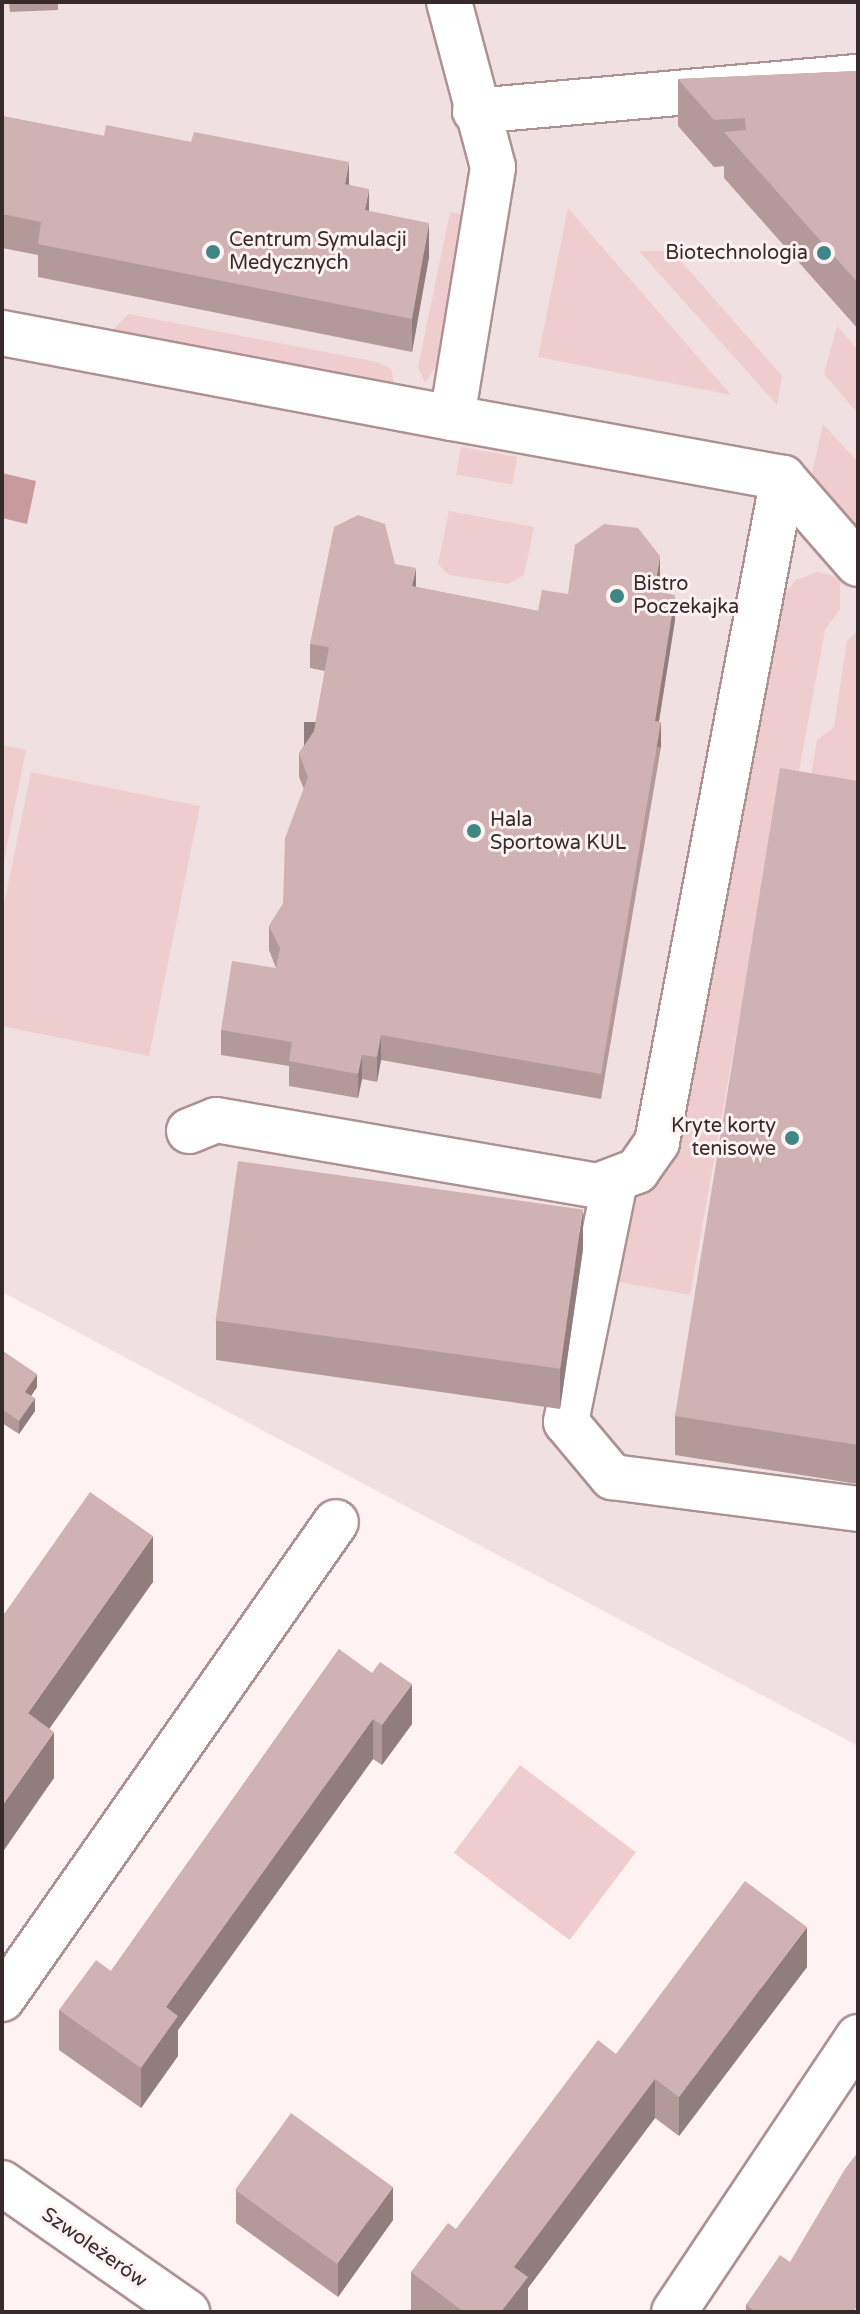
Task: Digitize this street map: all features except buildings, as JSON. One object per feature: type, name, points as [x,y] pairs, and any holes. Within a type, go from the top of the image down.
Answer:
[{"type":"street","points":[[449,2],[475,111],[493,167],[452,418]]},
{"type":"street","points":[[475,111],[858,77]]},
{"type":"street","points":[[2,333],[783,478],[858,564]]},
{"type":"street","points":[[189,1131],[216,1120],[597,1186],[637,1171],[657,1142],[783,478]]},
{"type":"street","points":[[615,1181],[566,1422],[612,1477],[858,1509]]},
{"type":"street","points":[[2,1999],[336,1522]]},
{"type":"street","points":[[674,2312],[858,2037]]},
{"type":"street","name":"Szwoleżerów","points":[[2,2183],[187,2312]]},
{"type":"shaded area","points":[[2,2],[858,2],[858,1746],[2,1292]]},
{"type":"shaded area","points":[[568,208],[731,395],[538,357]]},
{"type":"shaded area","points":[[450,212],[467,215],[438,363],[425,383],[418,367]]},
{"type":"shaded area","points":[[639,251],[672,251],[782,376],[777,405]]},
{"type":"shaded area","points":[[128,314],[377,362],[391,369],[396,391],[109,334]]},
{"type":"shaded area","points":[[837,326],[858,350],[858,413],[824,374]]},
{"type":"shaded area","points":[[823,424],[858,462],[858,531],[811,478]]},
{"type":"shaded area","points":[[461,447],[517,457],[512,484],[456,475]]},
{"type":"shaded area","points":[[2,473],[36,481],[27,524],[2,518]]},
{"type":"shaded area","points":[[449,511],[534,527],[524,575],[508,584],[449,575],[438,564]]},
{"type":"shaded area","points":[[817,572],[840,578],[840,609],[825,630],[793,803],[778,800],[690,1295],[604,1279],[617,1200],[674,1118],[685,1119],[773,609],[796,580]]},
{"type":"shaded area","points":[[858,630],[858,784],[811,776],[817,740],[834,727],[847,641]]},
{"type":"shaded area","points":[[2,745],[26,750],[2,871]]},
{"type":"shaded area","points":[[31,772],[200,806],[149,1056],[2,1026],[2,914]]},
{"type":"shaded area","points":[[520,1765],[636,1852],[570,1940],[454,1853]]},
{"type":"place","name":"Centrum Symulacji Medycznych","points":[[213,252]]},
{"type":"place","name":"Biotechnologia","points":[[824,253]]},
{"type":"place","name":"Bistro Poczekajka","points":[[617,596]]},
{"type":"place","name":"Hala Sportowa KUL","points":[[474,831]]},
{"type":"place","name":"Kryte korty tenisowe","points":[[792,1138]]}]
